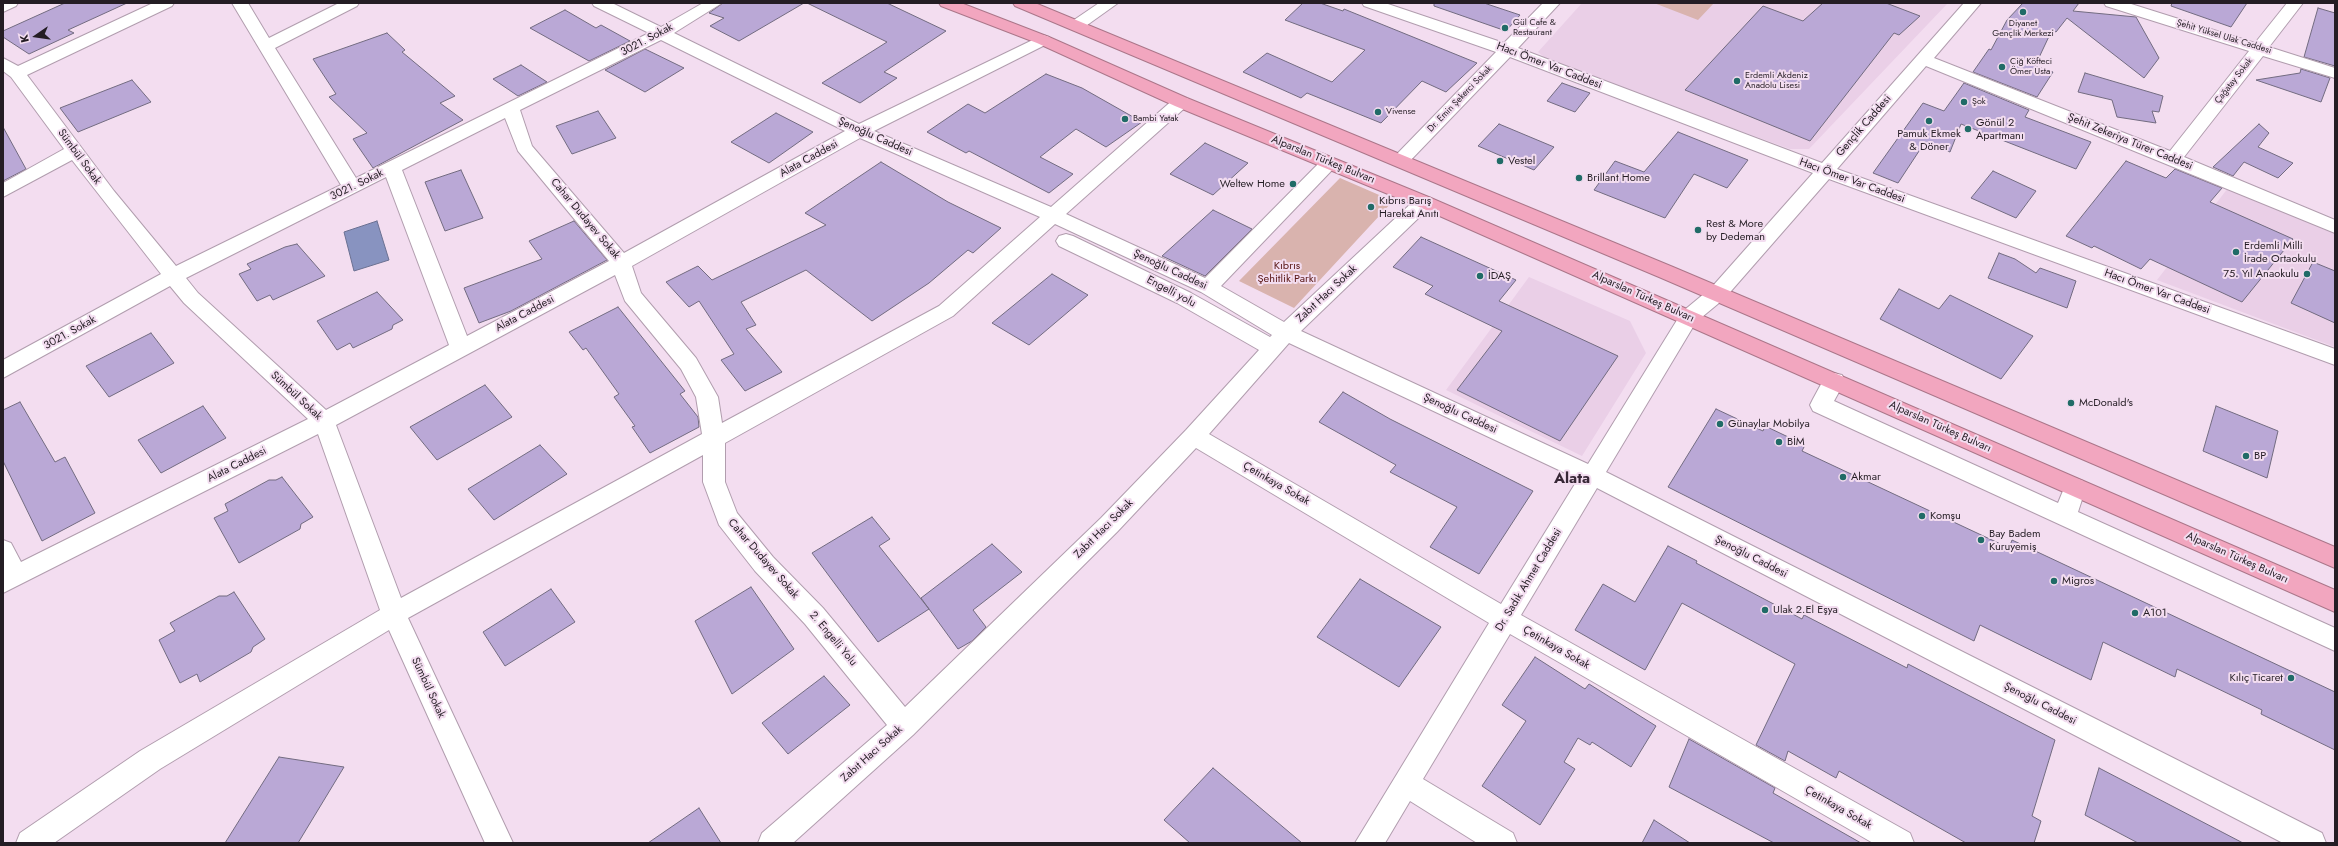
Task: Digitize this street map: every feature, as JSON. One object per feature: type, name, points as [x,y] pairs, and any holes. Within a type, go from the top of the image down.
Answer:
[{"type":"highway","name":"Alparslan Türkeş Bulvarı","points":[[947,3],[1043,40],[1181,102],[1424,202],[2335,601]]},
{"type":"highway","points":[[1021,3],[1077,25],[1718,293],[2335,558]]},
{"type":"street","points":[[3,7],[10,3]]},
{"type":"street","points":[[10,68],[166,3]]},
{"type":"street","points":[[240,3],[352,187]]},
{"type":"street","points":[[266,46],[351,3]]},
{"type":"street","name":"Şenoğlu Caddesi","points":[[600,3],[858,131],[1055,216],[1208,287],[1279,340],[1592,476],[2312,843]]},
{"type":"street","name":"3021. Sokak","points":[[3,370],[173,276],[662,33],[714,3]]},
{"type":"street","points":[[1077,25],[1110,3]]},
{"type":"street","name":"Hacı Ömer Var Caddesi","points":[[1370,3],[1507,50],[1825,171],[2335,357]]},
{"type":"street","name":"Dr. Emin Şekerci Sokak","points":[[1401,160],[1552,3]]},
{"type":"street","name":"Gençlik Caddesi","points":[[1689,317],[1718,293],[1973,3]]},
{"type":"street","name":"Şehit Yüksel Ulak Caddesi","points":[[2112,3],[2261,48],[2335,73]]},
{"type":"street","name":"Çağatay Sokak","points":[[2173,158],[2295,3]]},
{"type":"street","name":"Alata Caddesi","points":[[10,580],[324,421],[621,263],[858,131],[1043,40]]},
{"type":"street","name":"Şehit Zekeriya Türer Caddesi","points":[[1923,59],[2173,158],[2335,227]]},
{"type":"street","name":"Sümbül Sokak","points":[[10,68],[75,151],[107,196],[191,298],[324,421],[394,614],[499,843]]},
{"type":"street","points":[[30,843],[150,760],[394,614],[946,311],[1055,216],[1181,102]]},
{"type":"street","name":"Cahar Dudayev Sokak","points":[[511,109],[524,147],[621,263],[632,296],[689,364],[708,397],[714,439]]},
{"type":"street","points":[[3,192],[75,151]]},
{"type":"street","points":[[1208,287],[1329,163]]},
{"type":"street","points":[[392,168],[461,348]]},
{"type":"street","name":"Zabıt Hacı Sokak","points":[[904,726],[1109,524],[1194,436],[1279,340],[1424,202]]},
{"type":"street","name":"Engelli yolu","points":[[1066,240],[1184,298],[1279,340]]},
{"type":"street","name":"Dr. Sadık Ahmet Caddesi","points":[[1369,843],[1689,317]]},
{"type":"street","points":[[1834,381],[1821,405],[2335,640]]},
{"type":"street","name":"Çetinkaya Sokak","points":[[1194,436],[1505,619],[1900,843]]},
{"type":"street","name":"2. Engelli Yolu","points":[[714,439],[727,518],[764,564],[814,616],[904,726]]},
{"type":"street","points":[[2065,517],[2075,487]]},
{"type":"street","points":[[3,550],[10,580]]},
{"type":"street","points":[[772,843],[904,726]]},
{"type":"street","points":[[1405,783],[1503,843]]},
{"type":"shaded area","name":"Erdemli Akdeniz Anadolu Lisesi","points":[[1582,3],[1948,3],[1809,149],[1790,149],[1550,62],[1538,52]]},
{"type":"shaded area","name":"Erdemli Milli İrade Ortaokulu","points":[[2228,188],[2335,233],[2335,347],[2157,280]]},
{"type":"shaded area","points":[[1529,277],[1630,321],[1646,353],[1582,456],[1446,390]]},
{"type":"green space","points":[[1654,3],[1714,3],[1698,20]]},
{"type":"green space","name":"Kıbrıs Şehitlik Parkı","points":[[1340,178],[1393,201],[1294,308],[1239,281]]},
{"type":"water","points":[[377,221],[389,260],[354,271],[344,232]]},
{"type":"building","points":[[65,3],[127,3],[68,30],[74,33],[29,54],[3,37],[3,31]]},
{"type":"building","points":[[723,3],[804,3],[739,41],[710,26],[724,18],[709,13]]},
{"type":"building","points":[[807,3],[887,3],[946,31],[884,72],[897,78],[860,103],[822,83],[887,42]]},
{"type":"building","points":[[1303,3],[1320,3],[1343,11],[1344,9],[1477,63],[1446,92],[1422,81],[1381,123],[1307,93],[1301,98],[1243,72],[1267,53],[1332,82],[1365,50],[1285,20]]},
{"type":"building","points":[[1434,3],[1484,3],[1520,15],[1506,31],[1434,6]]},
{"type":"building","points":[[1823,3],[1886,3],[1920,16],[1899,35],[1894,33],[1810,141],[1685,90],[1763,6],[1803,21]]},
{"type":"building","points":[[2023,3],[2079,3],[2073,11],[2136,17],[2159,58],[2144,78],[2067,18],[2056,32],[2052,30],[2035,66],[2053,72],[2037,97],[1973,72],[1989,49],[1991,50],[2007,20]]},
{"type":"building","points":[[2172,3],[2247,3],[2231,27],[2171,6]]},
{"type":"building","points":[[2318,8],[2335,13],[2335,66],[2304,57]]},
{"type":"building","points":[[565,10],[596,28],[601,25],[630,41],[589,61],[530,28]]},
{"type":"building","points":[[387,33],[405,50],[402,52],[455,96],[440,103],[463,120],[373,168],[353,139],[367,133],[329,97],[336,94],[313,59]]},
{"type":"building","points":[[645,49],[684,68],[645,92],[605,70]]},
{"type":"building","points":[[521,65],[547,82],[518,96],[493,79]]},
{"type":"building","points":[[2301,69],[2330,78],[2321,102],[2256,80],[2300,73]]},
{"type":"building","points":[[2085,73],[2163,96],[2159,112],[2152,111],[2156,123],[2117,117],[2112,100],[2078,92]]},
{"type":"building","points":[[1046,74],[1082,88],[1142,122],[1106,147],[1076,129],[1040,157],[1073,174],[1049,193],[969,151],[966,153],[927,132],[968,104],[985,113]]},
{"type":"building","points":[[132,80],[151,102],[78,132],[60,108]]},
{"type":"building","points":[[1562,83],[1590,93],[1575,112],[1547,101]]},
{"type":"building","points":[[1964,83],[2029,110],[2025,117],[2091,142],[2076,169],[1961,124],[1950,152],[1925,142],[1898,183],[1873,173],[1923,103],[1944,111]]},
{"type":"building","points":[[598,111],[616,138],[572,154],[556,126]]},
{"type":"building","points":[[776,113],[813,132],[769,163],[731,142]]},
{"type":"building","points":[[1499,124],[1554,147],[1534,170],[1478,146]]},
{"type":"building","points":[[2259,124],[2269,133],[2258,147],[2293,163],[2278,178],[2244,162],[2233,176],[2213,167]]},
{"type":"building","points":[[3,127],[26,169],[3,181]]},
{"type":"building","points":[[1678,132],[1748,160],[1727,188],[1694,174],[1665,218],[1594,190],[1615,161],[1644,172]]},
{"type":"building","points":[[1205,143],[1248,163],[1213,195],[1170,174]]},
{"type":"building","points":[[2126,161],[2166,178],[2175,169],[2222,188],[2210,202],[2293,239],[2242,302],[2150,259],[2141,269],[2094,246],[2092,248],[2066,236]]},
{"type":"building","points":[[881,162],[948,202],[1001,228],[973,253],[968,250],[929,283],[872,321],[806,270],[741,302],[756,325],[746,329],[782,372],[745,391],[721,360],[734,354],[699,301],[689,307],[666,282],[698,266],[712,280],[826,225],[805,213]]},
{"type":"building","points":[[461,170],[483,218],[445,231],[425,182]]},
{"type":"building","points":[[1993,171],[2036,191],[2016,218],[1971,198]]},
{"type":"building","points":[[1213,210],[1252,229],[1205,276],[1162,256]]},
{"type":"building","points":[[574,221],[607,260],[511,311],[479,323],[464,288],[542,259],[529,241]]},
{"type":"building","points":[[1421,237],[1516,280],[1499,301],[1618,356],[1560,441],[1457,390],[1502,331],[1425,294],[1433,286],[1393,267]]},
{"type":"building","points":[[297,244],[325,276],[273,300],[270,295],[257,301],[239,274],[251,269],[247,264],[285,247]]},
{"type":"building","points":[[1999,253],[2015,259],[2036,273],[2040,268],[2076,281],[2067,308],[1988,278]]},
{"type":"building","points":[[2313,262],[2335,271],[2335,323],[2291,303]]},
{"type":"building","points":[[1052,274],[1088,295],[1029,345],[992,323]]},
{"type":"building","points":[[1899,289],[1939,309],[1950,295],[2033,336],[2001,379],[1880,319]]},
{"type":"building","points":[[377,292],[403,320],[393,325],[392,329],[353,348],[350,343],[337,350],[317,321]]},
{"type":"building","points":[[618,307],[685,391],[680,394],[698,417],[699,427],[650,453],[632,427],[635,426],[614,397],[619,394],[586,348],[583,350],[569,332]]},
{"type":"building","points":[[151,333],[174,363],[109,397],[86,366]]},
{"type":"building","points":[[485,385],[512,417],[437,460],[410,427]]},
{"type":"building","points":[[1343,392],[1390,419],[1533,491],[1479,574],[1430,547],[1457,507],[1390,472],[1396,465],[1319,422]]},
{"type":"building","points":[[20,402],[55,462],[65,457],[95,513],[42,541],[3,461],[3,410]]},
{"type":"building","points":[[203,406],[226,438],[161,473],[138,440]]},
{"type":"building","points":[[2216,406],[2278,431],[2267,478],[2203,451]]},
{"type":"building","points":[[1716,409],[1763,431],[1765,426],[1805,445],[1802,451],[2009,548],[2012,540],[2335,692],[2335,750],[2261,714],[2262,710],[2177,669],[2175,677],[2103,642],[2091,680],[1980,625],[1974,641],[1668,487]]},
{"type":"building","points":[[540,445],[567,474],[494,520],[468,489]]},
{"type":"building","points":[[282,477],[313,517],[301,524],[300,529],[239,563],[214,518],[228,511],[225,504],[269,480],[276,480]]},
{"type":"building","points":[[872,517],[890,539],[879,546],[929,609],[878,642],[812,553]]},
{"type":"building","points":[[992,544],[1022,572],[973,610],[986,627],[972,641],[958,649],[921,598]]},
{"type":"building","points":[[1668,546],[1697,561],[1696,563],[1802,619],[1804,615],[1907,668],[1908,664],[2055,740],[2032,816],[2041,821],[2034,843],[1966,843],[1839,771],[1836,778],[1788,751],[1785,761],[1756,745],[1795,664],[1682,603],[1645,670],[1575,630],[1603,584],[1635,602]]},
{"type":"building","points":[[1360,579],[1441,627],[1399,687],[1317,637]]},
{"type":"building","points":[[751,587],[794,649],[732,694],[695,621]]},
{"type":"building","points":[[551,589],[575,622],[505,666],[483,632]]},
{"type":"building","points":[[234,592],[265,639],[253,647],[251,652],[200,682],[197,674],[180,683],[159,640],[175,631],[170,623],[219,596],[227,596]]},
{"type":"building","points":[[1535,657],[1585,689],[1589,684],[1656,726],[1631,767],[1592,742],[1590,745],[1578,738],[1564,762],[1575,769],[1540,825],[1482,786],[1526,721],[1502,705]]},
{"type":"building","points":[[824,676],[850,705],[788,754],[762,723]]},
{"type":"building","points":[[1689,739],[1775,788],[1773,793],[1861,843],[1774,843],[1669,787]]},
{"type":"building","points":[[279,757],[344,767],[298,843],[225,843]]},
{"type":"building","points":[[1213,768],[1302,843],[1190,843],[1164,820]]},
{"type":"building","points":[[2099,768],[2243,843],[2138,843],[2085,815]]},
{"type":"building","points":[[699,808],[721,843],[648,843]]},
{"type":"building","points":[[1654,820],[1690,843],[1642,843]]},
{"type":"place","name":"Diyanet Gençlik Merkezi","points":[[2023,12]]},
{"type":"place","name":"Gül Cafe & Restaurant","points":[[1505,28]]},
{"type":"place","name":"Çiğ Köfteci Ömer Usta","points":[[2002,67]]},
{"type":"place","name":"Erdemli Akdeniz Anadolu Lisesi","points":[[1737,81]]},
{"type":"place","name":"Şok","points":[[1964,102]]},
{"type":"place","name":"Vivense","points":[[1378,112]]},
{"type":"place","name":"Bambi Yatak","points":[[1125,119]]},
{"type":"place","name":"Pamuk Ekmek & Döner","points":[[1929,121]]},
{"type":"place","name":"Gönül 2 Apartmanı","points":[[1968,129]]},
{"type":"place","name":"Vestel","points":[[1500,161]]},
{"type":"place","name":"Brillant Home","points":[[1579,178]]},
{"type":"place","name":"Weltew Home","points":[[1293,184]]},
{"type":"place","name":"Kıbrıs Barış Harekat Anıtı","points":[[1371,207]]},
{"type":"place","name":"Rest & More by Dedeman","points":[[1698,230]]},
{"type":"place","name":"Erdemli Milli İrade Ortaokulu","points":[[2236,252]]},
{"type":"place","name":"75. Yıl Anaokulu","points":[[2307,274]]},
{"type":"place","name":"İDAŞ","points":[[1480,276]]},
{"type":"place","name":"McDonald's","points":[[2071,403]]},
{"type":"place","name":"Günaylar Mobilya","points":[[1720,424]]},
{"type":"place","name":"BİM","points":[[1779,442]]},
{"type":"place","name":"BP","points":[[2246,456]]},
{"type":"place","name":"Akmar","points":[[1843,477]]},
{"type":"place","name":"Komşu","points":[[1922,516]]},
{"type":"place","name":"Bay Badem Kuruyemiş","points":[[1981,540]]},
{"type":"place","name":"Migros","points":[[2054,581]]},
{"type":"place","name":"Ulak 2.El Eşya","points":[[1765,610]]},
{"type":"place","name":"A101","points":[[2135,613]]},
{"type":"place","name":"Kılıç Ticaret","points":[[2291,678]]},
{"type":"district","name":"Alata","points":[[1572,479]]}]
